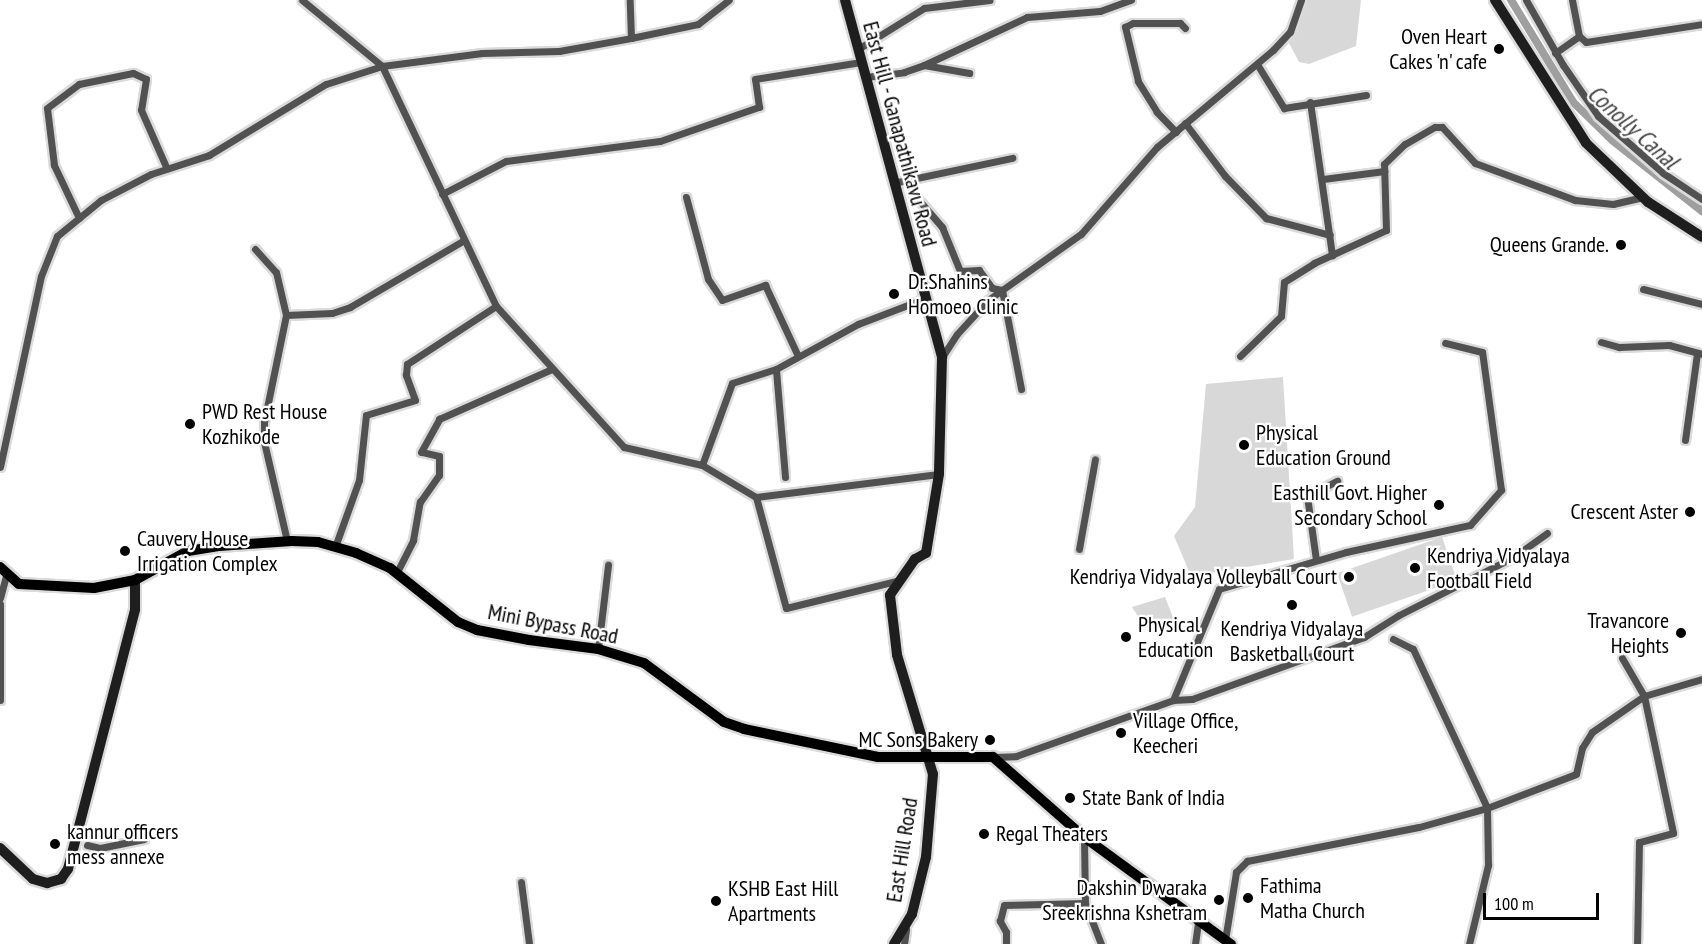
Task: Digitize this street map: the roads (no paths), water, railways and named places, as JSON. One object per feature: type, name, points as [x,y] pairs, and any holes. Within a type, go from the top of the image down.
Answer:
[{"type":"main road","name":"East Hill - Ganapathikavu Road","points":[[844,0],[923,299],[942,357],[939,474],[926,553],[915,559],[890,595],[892,633],[929,758]]},
{"type":"main road","points":[[1495,0],[1586,143],[1643,197],[1702,237]]},
{"type":"main road","name":"Mini Bypass Road","points":[[3,571],[19,584],[94,588],[135,580],[188,551],[287,541],[335,547],[356,553],[396,574],[458,622],[477,630],[598,649],[644,663],[716,717],[744,729],[878,757],[993,757]]},
{"type":"main road","points":[[0,848],[33,879],[47,883],[61,879],[68,869],[135,609],[135,580]]},
{"type":"main road","points":[[993,757],[1084,837],[1198,923],[1228,942]]},
{"type":"main road","name":"East Hill Road","points":[[894,944],[907,923],[926,858],[933,774],[929,758]]},
{"type":"street","points":[[302,0],[382,66],[496,306],[624,447],[702,465],[756,497],[939,474]]},
{"type":"street","points":[[630,0],[631,38]]},
{"type":"street","points":[[0,467],[41,276],[57,236],[101,200],[167,169],[209,155],[326,84],[382,66],[482,53],[559,51],[631,38],[698,24],[729,0]]},
{"type":"street","points":[[858,49],[924,8],[990,0]]},
{"type":"street","points":[[866,77],[904,72],[1027,17],[1100,11],[1131,0]]},
{"type":"street","points":[[942,357],[969,319],[1002,290],[1081,234],[1157,147],[1257,64],[1290,32],[1301,0]]},
{"type":"street","points":[[1526,0],[1555,53],[1598,116],[1663,173],[1702,199]]},
{"type":"street","points":[[1572,0],[1579,36],[1586,42],[1702,24]]},
{"type":"street","points":[[1176,132],[1157,112],[1138,81],[1125,27],[1133,23],[1180,23],[1185,28]]},
{"type":"street","points":[[1555,53],[1579,36]]},
{"type":"street","points":[[442,194],[507,161],[660,141],[759,107],[755,79],[861,62]]},
{"type":"street","points":[[924,64],[969,73]]},
{"type":"street","points":[[1257,64],[1284,108],[1310,102],[1366,95]]},
{"type":"street","points":[[79,218],[54,165],[47,108],[79,84],[133,73],[146,79],[141,110],[167,169]]},
{"type":"street","points":[[1310,102],[1323,179],[1332,255]]},
{"type":"street","points":[[1185,123],[1225,176],[1266,218],[1330,235]]},
{"type":"street","points":[[1240,357],[1281,316],[1284,282],[1332,255],[1386,230],[1384,164],[1405,144],[1442,127],[1475,163],[1575,200],[1613,204],[1643,197]]},
{"type":"street","points":[[893,183],[1012,158]]},
{"type":"street","points":[[1323,179],[1384,171]]},
{"type":"street","points":[[914,177],[910,191],[942,227],[960,271],[979,270],[992,288],[1002,290]]},
{"type":"street","points":[[686,197],[708,279],[722,300],[765,285],[798,356]]},
{"type":"street","points":[[286,315],[332,313],[350,307],[464,240]]},
{"type":"street","points":[[255,249],[276,272],[286,315],[264,422],[264,442],[287,541]]},
{"type":"street","points":[[1643,289],[1702,304]]},
{"type":"street","points":[[1002,290],[1021,389]]},
{"type":"street","points":[[702,465],[732,383],[776,369],[858,324],[923,299]]},
{"type":"street","points":[[335,547],[359,480],[366,415],[415,400],[406,375],[407,364],[496,306]]},
{"type":"street","points":[[1601,342],[1618,347],[1669,345],[1700,353],[1685,440]]},
{"type":"street","points":[[1173,700],[1219,589],[1316,560],[1470,525],[1501,490],[1482,352],[1445,343]]},
{"type":"street","points":[[396,574],[413,540],[420,502],[439,475],[439,456],[421,452],[439,419],[552,369]]},
{"type":"street","points":[[776,369],[785,477]]},
{"type":"street","points":[[1079,549],[1095,459]]},
{"type":"street","points":[[1316,560],[1307,496],[1337,481]]},
{"type":"street","points":[[756,497],[786,608],[900,580]]},
{"type":"street","points":[[993,757],[1016,756],[1173,700],[1192,699],[1364,637],[1400,615],[1512,558],[1547,533]]},
{"type":"street","points":[[598,649],[608,565]]},
{"type":"street","points":[[0,598],[3,571]]},
{"type":"street","points":[[0,604],[0,700]]},
{"type":"street","points":[[1393,639],[1413,648],[1486,808],[1488,865],[1469,944]]},
{"type":"street","points":[[1622,657],[1644,696],[1672,833],[1639,842],[1637,944]]},
{"type":"street","points":[[1228,942],[1236,872],[1248,861],[1419,827],[1486,808],[1576,774],[1582,748],[1592,732],[1644,696],[1702,679]]},
{"type":"street","points":[[1084,837],[1086,903],[1101,944]]},
{"type":"street","points":[[87,845],[100,848],[144,839]]},
{"type":"street","points":[[521,882],[529,944]]},
{"type":"street","points":[[1006,944],[1006,932],[999,921],[1004,905],[1086,903]]},
{"type":"street","points":[[903,944],[907,923]]},
{"type":"street","points":[[1195,944],[1198,923]]},
{"type":"waterway","name":"Conolly Canal","points":[[1511,0],[1573,102],[1612,140],[1702,211]]},
{"type":"place","name":"Oven Heart Cakes 'n' cafe","points":[[1499,49]]},
{"type":"place","name":"Queens Grande.","points":[[1621,245]]},
{"type":"place","name":"Dr.Shahins Homoeo Clinic","points":[[894,294]]},
{"type":"place","name":"PWD Rest House Kozhikode","points":[[190,424]]},
{"type":"place","name":"Physical Education Ground","points":[[1244,445]]},
{"type":"place","name":"Easthill Govt. Higher Secondary School","points":[[1439,505]]},
{"type":"place","name":"Crescent Aster","points":[[1690,512]]},
{"type":"place","name":"Cauvery House Irrigation Complex","points":[[125,551]]},
{"type":"place","name":"Kendriya Vidyalaya Football Field","points":[[1415,568]]},
{"type":"place","name":"Kendriya Vidyalaya Volleyball Court","points":[[1349,577]]},
{"type":"place","name":"Kendriya Vidyalaya Basketball Court","points":[[1292,605]]},
{"type":"place","name":"Travancore Heights","points":[[1681,633]]},
{"type":"place","name":"Physical Education","points":[[1126,637]]},
{"type":"place","name":"Village Office, Keecheri","points":[[1121,733]]},
{"type":"place","name":"MC Sons Bakery","points":[[990,740]]},
{"type":"place","name":"State Bank of India","points":[[1070,798]]},
{"type":"place","name":"Regal Theaters","points":[[984,834]]},
{"type":"place","name":"kannur officers mess annexe","points":[[55,844]]},
{"type":"place","name":"Fathima Matha Church","points":[[1248,898]]},
{"type":"place","name":"Dakshin Dwaraka Sreekrishna Kshetram","points":[[1219,900]]},
{"type":"place","name":"KSHB East Hill Apartments","points":[[716,901]]}]
